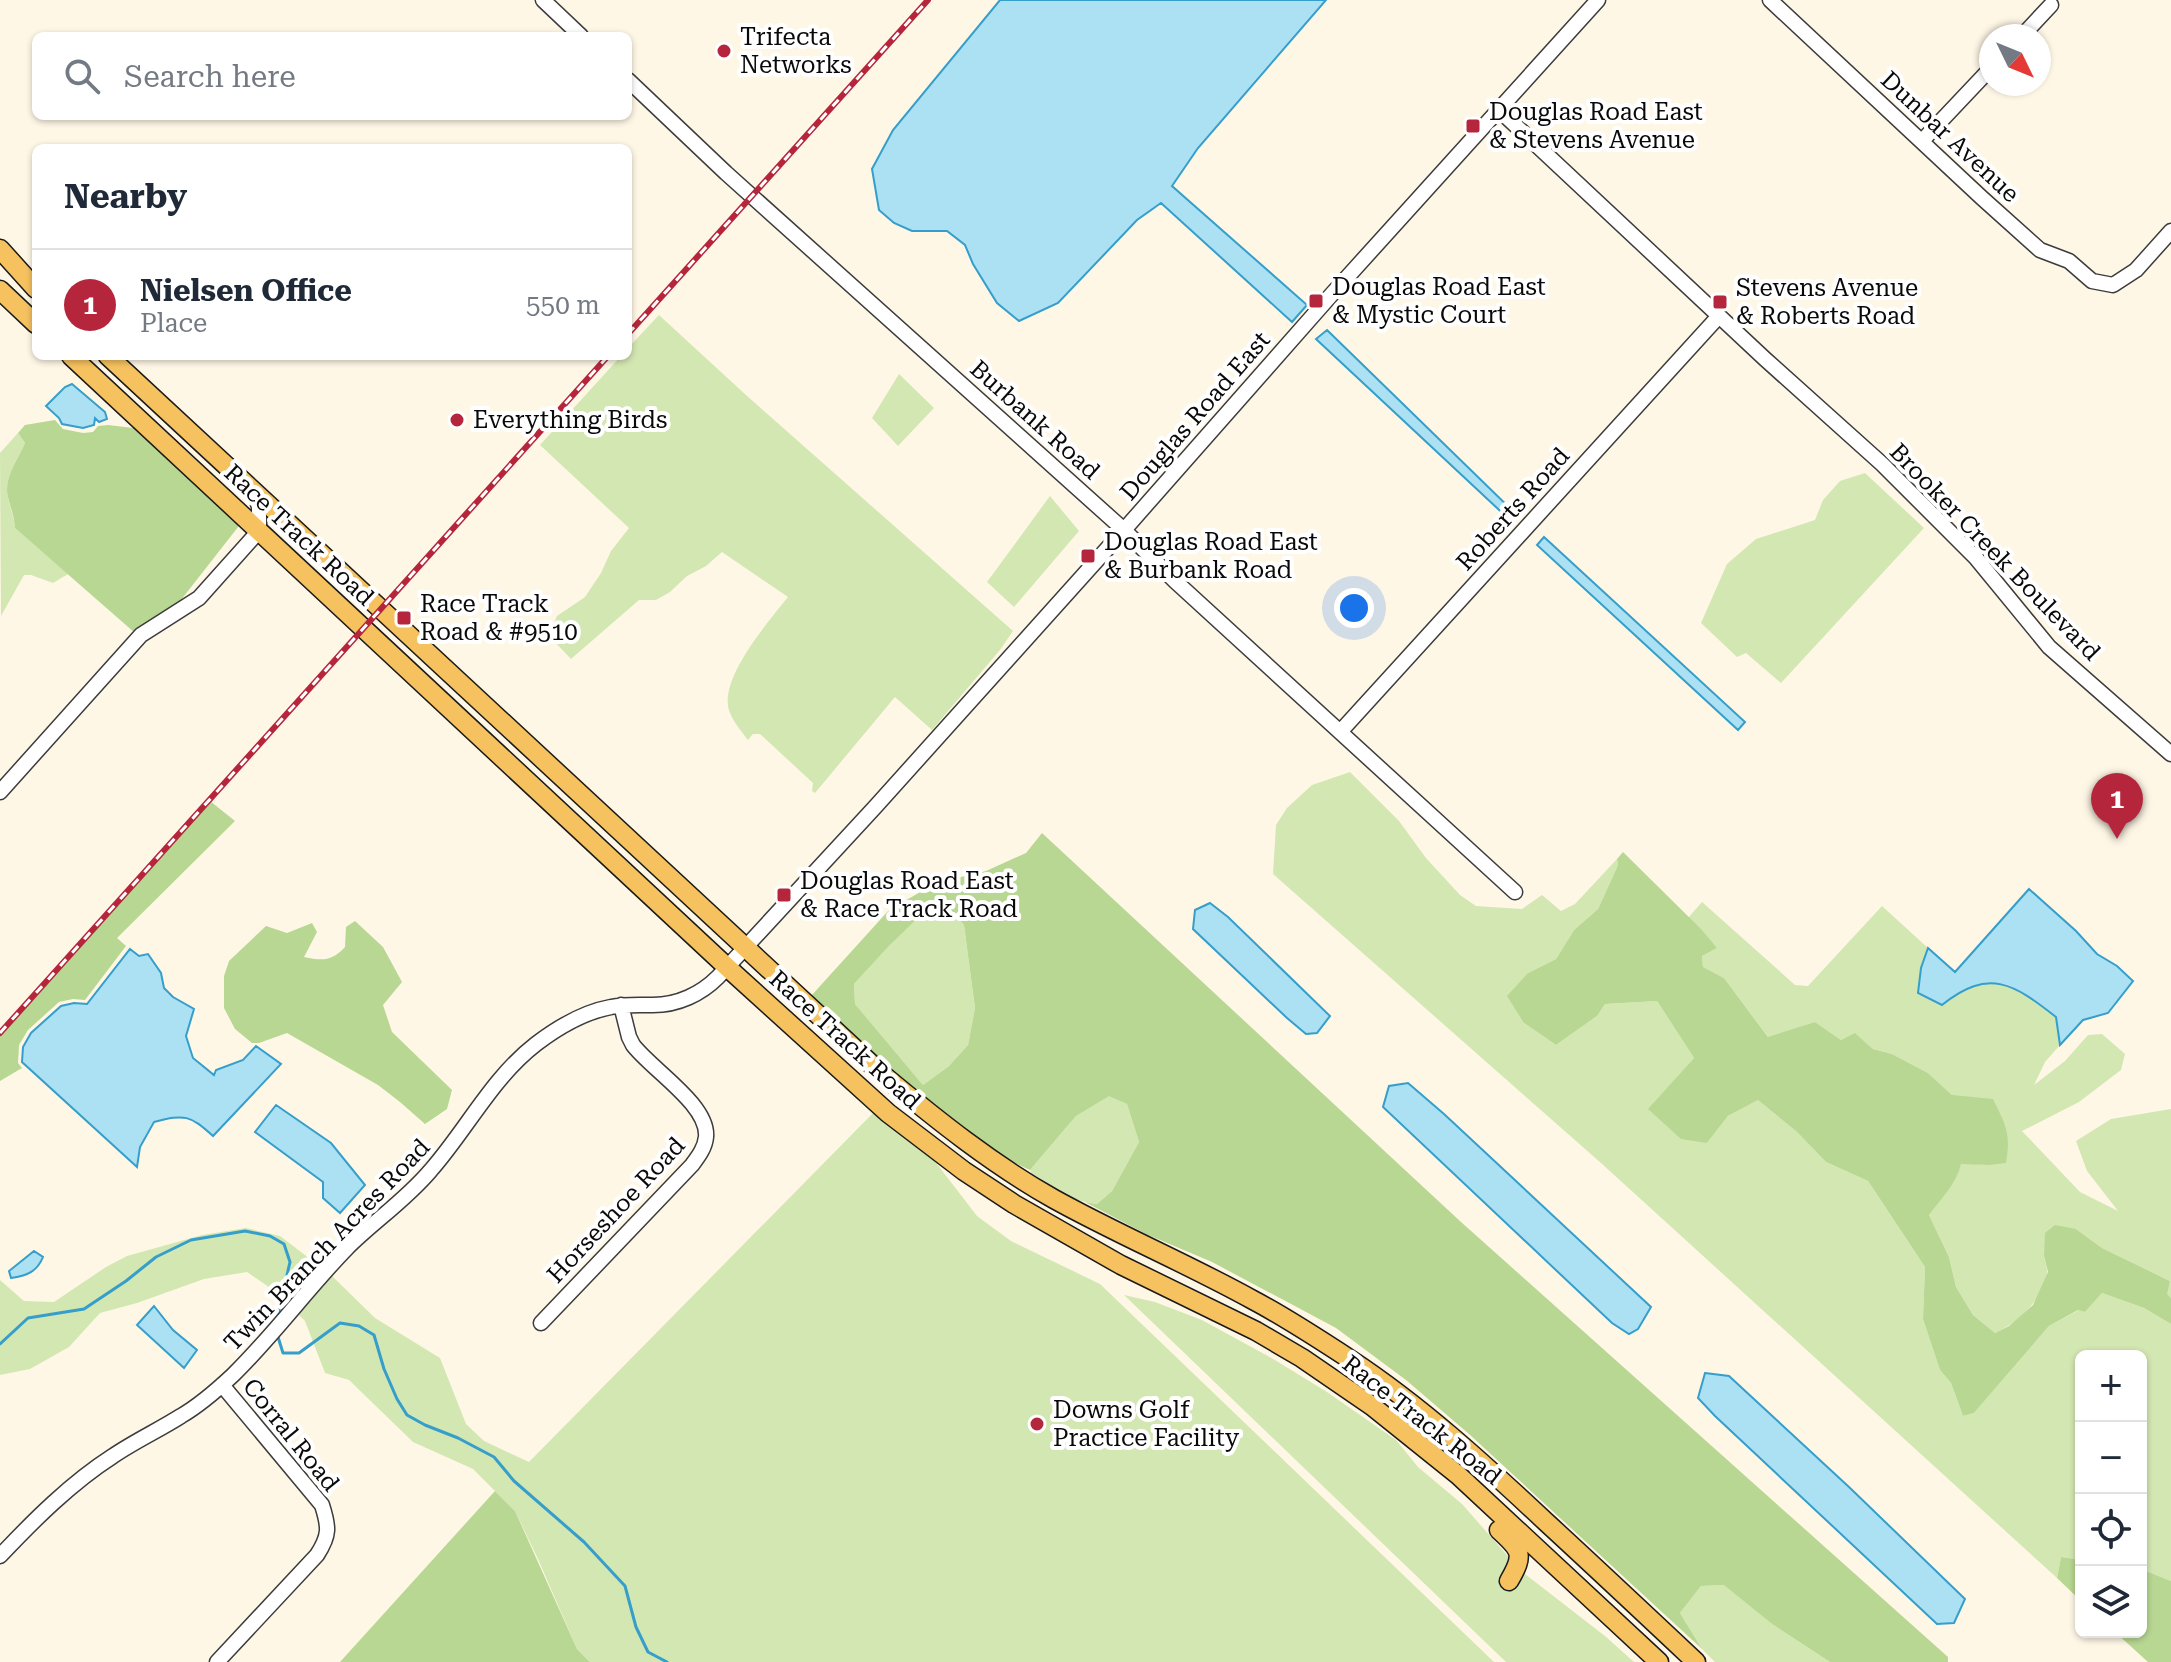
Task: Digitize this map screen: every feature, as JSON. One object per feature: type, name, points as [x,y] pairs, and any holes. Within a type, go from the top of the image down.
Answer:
[{"type":"main road","points":[[1,251],[32,285]]},
{"type":"main road","points":[[0,276],[15,287],[32,288]]},
{"type":"main road","points":[[0,290],[32,318]]},
{"type":"main road","name":"Race Track Road","points":[[75,360],[888,1113],[964,1171],[1014,1204],[1109,1259],[1256,1331],[1342,1385],[1401,1427],[1458,1475],[1659,1662]]},
{"type":"main road","points":[[96,360],[176,431],[200,441]]},
{"type":"main road","name":"Race Track Road","points":[[112,360],[883,1075],[962,1139],[1052,1198],[1275,1312],[1352,1360],[1420,1409],[1694,1659]]},
{"type":"main road","points":[[211,486],[216,456]]},
{"type":"main road","points":[[1401,1427],[1426,1462],[1515,1544],[1519,1550],[1519,1560],[1509,1581]]},
{"type":"main road","points":[[1544,1555],[1552,1553],[1564,1557],[1657,1641],[1694,1659]]},
{"type":"street","points":[[543,0],[577,32]]},
{"type":"street","name":"Douglas Road East","points":[[728,968],[1598,0]]},
{"type":"street","name":"Dunbar Avenue","points":[[1770,0],[2040,250],[2069,261],[2092,281],[2113,285],[2136,270],[2171,231]]},
{"type":"street","points":[[2033,24],[2051,5]]},
{"type":"street","points":[[1922,141],[1979,81]]},
{"type":"street","name":"Burbank Road","points":[[632,84],[726,173],[1124,530],[1175,581],[1515,892]]},
{"type":"street","name":"Brooker Creek Boulevard","points":[[1498,109],[1859,444],[1976,558],[2049,647],[2171,754]]},
{"type":"street","name":"Roberts Road","points":[[1340,732],[1719,316]]},
{"type":"street","points":[[0,792],[141,635],[199,598],[259,531],[259,507],[254,492]]},
{"type":"street","name":"Twin Branch Acres Road","points":[[0,1556],[101,1464],[187,1413],[222,1385],[347,1247],[423,1179],[524,1053],[552,1033],[596,1011],[621,1005],[680,1001],[703,990],[728,968]]},
{"type":"street","name":"Horseshoe Road","points":[[541,1323],[692,1165],[706,1137],[703,1120],[692,1103],[633,1045],[621,1005]]},
{"type":"street","name":"Corral Road","points":[[217,1662],[317,1555],[326,1541],[328,1523],[322,1505],[222,1385]]},
{"type":"green space","points":[[659,315],[1013,631],[932,730],[895,697],[815,793],[812,791],[813,783],[760,734],[753,734],[748,740],[730,713],[730,685],[747,652],[788,597],[722,552],[670,592],[656,600],[639,600],[571,659],[549,636],[557,616],[585,597],[611,551],[629,528],[540,445],[617,360],[632,360],[632,344]]},
{"type":"green space","points":[[899,374],[934,408],[898,446],[872,418]]},
{"type":"green space","points":[[55,420],[63,429],[83,433],[108,425],[142,429],[242,522],[177,605],[135,633],[15,528],[7,490],[9,476],[25,443],[18,433],[25,425]]},
{"type":"green space","points":[[18,433],[25,443],[9,476],[7,490],[15,528],[68,574],[53,583],[24,575],[1,616],[0,453]]},
{"type":"green space","points":[[1865,473],[1924,528],[1781,683],[1746,653],[1737,657],[1701,623],[1727,564],[1756,539],[1815,520],[1823,500],[1840,481]]},
{"type":"green space","points":[[1050,496],[1079,531],[1014,607],[987,582]]},
{"type":"green space","points":[[1350,772],[1399,821],[1426,858],[1460,895],[1476,906],[1522,909],[1542,895],[1561,911],[1575,904],[1617,859],[1618,865],[1598,909],[1574,930],[1556,959],[1528,973],[1524,1023],[1556,1045],[1597,1016],[1605,1004],[1657,1001],[1694,1058],[1649,1109],[1707,1143],[1728,1116],[1758,1100],[1797,1132],[1826,1162],[1868,1181],[1925,1267],[1923,1319],[1940,1370],[1951,1383],[1963,1416],[1974,1413],[2049,1326],[2079,1310],[2085,1312],[2102,1293],[2144,1308],[2171,1324],[2171,1581],[2147,1571],[2147,1350],[2075,1350],[2075,1559],[2061,1557],[2057,1578],[1601,1163],[1273,874],[1276,825],[1287,808],[1312,785]]},
{"type":"green space","points":[[210,801],[235,821],[117,938],[126,946],[85,1000],[59,1002],[28,1030],[19,1045],[18,1063],[22,1068],[0,1081],[0,1029]]},
{"type":"green space","points":[[1042,833],[1461,1222],[1948,1657],[1948,1662],[1830,1662],[1772,1624],[1724,1585],[1701,1586],[1680,1613],[1702,1649],[1469,1434],[1406,1380],[1336,1328],[1212,1262],[1146,1234],[1085,1202],[1097,1204],[1112,1191],[1139,1142],[1127,1104],[1109,1096],[1076,1116],[1030,1170],[1000,1156],[903,1083],[811,996],[889,910],[936,883],[986,871],[1026,853]],"holes":[[[951,910],[964,925],[975,1008],[968,1045],[949,1066],[923,1085],[855,1004],[854,984],[918,918]]]},
{"type":"green space","points":[[1623,852],[1717,948],[1702,956],[1703,967],[1724,978],[1768,1037],[1815,1022],[1841,1040],[1855,1033],[1873,1049],[1892,1054],[1928,1073],[1952,1095],[1993,1099],[2006,1130],[2006,1163],[1961,1164],[1952,1185],[1929,1215],[1949,1257],[1956,1287],[1973,1315],[1995,1333],[2009,1326],[2033,1305],[2048,1272],[2044,1256],[2045,1233],[2055,1225],[2076,1229],[2102,1248],[2170,1281],[2167,1294],[2171,1298],[2171,1324],[2144,1308],[2102,1293],[2085,1312],[2078,1310],[2049,1326],[1974,1413],[1963,1416],[1951,1383],[1940,1370],[1923,1319],[1925,1267],[1868,1181],[1826,1162],[1797,1132],[1758,1100],[1728,1116],[1707,1143],[1681,1139],[1648,1109],[1694,1058],[1657,1001],[1605,1004],[1597,1016],[1556,1045],[1524,1023],[1507,996],[1528,973],[1556,959],[1574,930],[1598,909],[1618,865],[1617,859]]},
{"type":"green space","points":[[1702,902],[1795,985],[1808,986],[1882,906],[1928,948],[1921,968],[1942,1005],[1974,986],[2000,984],[2027,996],[2056,1017],[2060,1045],[2045,1062],[2034,1085],[2065,1061],[2088,1035],[2102,1034],[2125,1054],[2121,1070],[2079,1102],[2022,1131],[2080,1192],[2118,1211],[2087,1171],[2076,1141],[2111,1119],[2171,1109],[2171,1298],[2166,1294],[2170,1281],[2102,1248],[2076,1229],[2044,1256],[2047,1273],[2044,1285],[2020,1317],[1995,1333],[1973,1315],[1956,1287],[1949,1257],[1929,1215],[1952,1184],[1961,1163],[1989,1165],[1952,1095],[1928,1073],[1892,1054],[1873,1049],[1856,1034],[1841,1040],[1815,1022],[1769,1038],[1724,978],[1703,967],[1702,956],[1717,948],[1688,918]]},
{"type":"green space","points":[[951,910],[964,925],[975,1008],[968,1045],[949,1066],[923,1085],[855,1004],[854,984],[918,918]]},
{"type":"green space","points":[[355,921],[383,947],[402,982],[383,1005],[392,1032],[452,1090],[447,1109],[425,1124],[378,1085],[287,1033],[252,1043],[235,1029],[224,1008],[224,976],[229,961],[266,926],[287,933],[312,923],[317,932],[304,957],[322,959],[336,955],[345,947],[346,927]]},
{"type":"green space","points":[[1109,1095],[1127,1104],[1139,1142],[1112,1191],[1097,1204],[1049,1191],[1030,1170],[1076,1116]]},
{"type":"green space","points":[[876,1110],[937,1164],[977,1216],[1011,1241],[1100,1284],[1494,1662],[590,1662],[577,1649],[515,1511],[473,1469],[413,1442],[349,1380],[325,1373],[305,1321],[297,1313],[331,1275],[375,1318],[440,1358],[466,1424],[484,1441],[529,1462]]},
{"type":"green space","points":[[246,1228],[280,1236],[322,1268],[288,1305],[247,1272],[204,1279],[100,1313],[69,1347],[30,1369],[0,1375],[0,1280],[24,1301],[54,1302],[127,1256],[202,1235]]},
{"type":"green space","points":[[1124,1295],[1155,1302],[1202,1320],[1327,1392],[1396,1440],[1418,1467],[1462,1504],[1521,1571],[1634,1662],[1506,1662]]},
{"type":"green space","points":[[495,1491],[515,1511],[577,1649],[590,1662],[340,1662]]},
{"type":"green space","points":[[2061,1557],[2075,1559],[2075,1595],[2057,1578]]},
{"type":"green space","points":[[2147,1571],[2171,1581],[2171,1662],[2148,1662],[2122,1638],[2147,1638]]},
{"type":"green space","points":[[1725,1585],[1772,1624],[1830,1662],[1715,1662],[1702,1649],[1680,1613],[1701,1586]]},
{"type":"water","points":[[1000,0],[1326,0],[1198,148],[1172,186],[1307,305],[1292,322],[1161,203],[1137,220],[1058,303],[1019,321],[997,303],[965,245],[947,231],[912,231],[894,223],[879,210],[872,169],[893,130]]},
{"type":"water","points":[[1327,330],[1518,516],[1512,522],[1316,339]]},
{"type":"water","points":[[72,384],[105,412],[107,419],[99,422],[95,418],[94,425],[83,428],[62,424],[46,406]]},
{"type":"water","points":[[1544,537],[1745,722],[1738,730],[1537,545]]},
{"type":"water","points":[[2029,889],[2097,954],[2117,966],[2133,981],[2108,1013],[2083,1020],[2060,1045],[2056,1017],[2027,996],[2001,984],[1974,986],[1942,1005],[1918,993],[1921,968],[1928,948],[1955,972]]},
{"type":"water","points":[[1210,903],[1330,1016],[1317,1033],[1306,1034],[1193,929],[1195,910]]},
{"type":"water","points":[[130,949],[139,956],[148,954],[161,973],[164,988],[194,1009],[186,1036],[193,1058],[214,1075],[216,1070],[243,1060],[256,1046],[281,1064],[213,1136],[186,1118],[154,1122],[140,1147],[137,1167],[22,1062],[23,1047],[31,1033],[61,1006],[87,1004]]},
{"type":"water","points":[[1408,1083],[1651,1307],[1638,1329],[1629,1334],[1612,1323],[1383,1107],[1389,1086]]},
{"type":"water","points":[[276,1105],[331,1143],[365,1185],[340,1213],[323,1198],[323,1182],[255,1132]]},
{"type":"water","points":[[34,1251],[43,1257],[38,1266],[26,1274],[11,1278],[9,1271]]},
{"type":"water","points":[[154,1306],[173,1330],[197,1350],[184,1368],[137,1325]]},
{"type":"water","points":[[1705,1373],[1729,1376],[1965,1599],[1954,1623],[1937,1624],[1715,1416],[1698,1398]]},
{"type":"waterway","points":[[0,1344],[28,1318],[84,1309],[156,1257],[191,1240],[245,1231],[270,1236],[284,1244],[290,1262],[278,1314]]},
{"type":"waterway","points":[[278,1337],[283,1353],[299,1353],[340,1323],[359,1326],[374,1335],[384,1369],[407,1415],[494,1457],[514,1481],[584,1542],[625,1586],[636,1627],[648,1652],[667,1662]]},
{"type":"railway","points":[[632,330],[928,0]]},
{"type":"railway","points":[[0,1033],[604,360]]},
{"type":"place","name":"Trifecta Networks","points":[[724,51]]},
{"type":"place","name":"Douglas Road East & Stevens Avenue","points":[[1473,126]]},
{"type":"place","name":"Douglas Road East & Mystic Court","points":[[1316,301]]},
{"type":"place","name":"Stevens Avenue & Roberts Road","points":[[1720,302]]},
{"type":"place","name":"Everything Birds","points":[[457,420]]},
{"type":"place","name":"Douglas Road East & Burbank Road","points":[[1088,556]]},
{"type":"place","name":"Race Track Road & #9510","points":[[404,618]]},
{"type":"place","name":"Nielsen Office","points":[[2117,839]]},
{"type":"place","name":"Douglas Road East & Race Track Road","points":[[784,895]]},
{"type":"place","name":"Downs Golf Practice Facility","points":[[1037,1424]]}]
